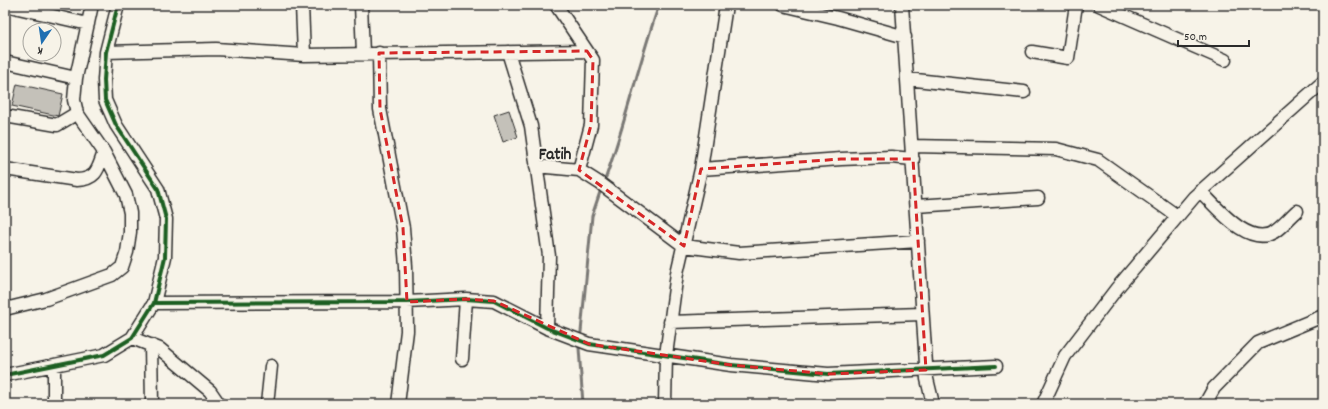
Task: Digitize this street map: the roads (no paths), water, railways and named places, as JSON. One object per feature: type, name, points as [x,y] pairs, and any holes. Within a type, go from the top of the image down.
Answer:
[{"type":"street","points":[[5,5],[88,24]]},
{"type":"street","points":[[5,309],[46,299],[112,275],[122,267],[130,232],[130,213],[120,183],[104,152],[78,113],[74,100],[76,78],[92,5]]},
{"type":"street","points":[[5,375],[104,355],[132,338],[154,303],[165,257],[166,219],[158,189],[116,125],[105,100],[104,80],[106,52],[118,5]]},
{"type":"street","points":[[302,5],[304,55]]},
{"type":"street","points":[[361,5],[363,53]]},
{"type":"street","points":[[556,5],[593,60],[591,125],[579,170]]},
{"type":"street","points":[[664,404],[666,355],[677,273],[701,169],[726,5]]},
{"type":"street","points":[[786,5],[905,37]]},
{"type":"street","points":[[902,5],[926,370],[933,404]]},
{"type":"street","points":[[1032,52],[1068,58],[1076,5]]},
{"type":"street","points":[[1098,5],[1225,60]]},
{"type":"street","points":[[106,52],[216,49],[304,55],[587,51]]},
{"type":"street","points":[[508,52],[531,126],[549,256],[547,328]]},
{"type":"street","points":[[379,53],[380,109],[403,228],[407,331],[398,404]]},
{"type":"street","points":[[5,62],[76,78]]},
{"type":"street","points":[[907,79],[1024,92]]},
{"type":"street","points":[[1044,404],[1065,356],[1117,288],[1177,216],[1200,191],[1323,82]]},
{"type":"street","points":[[5,118],[57,125],[78,113]]},
{"type":"street","points":[[912,146],[1056,149],[1098,160],[1177,216]]},
{"type":"street","points":[[5,169],[77,180],[87,180],[98,172],[104,152]]},
{"type":"street","points":[[701,169],[841,159],[892,157],[913,159]]},
{"type":"street","points":[[536,166],[579,170],[601,184],[684,246],[740,253],[918,241]]},
{"type":"street","points":[[1200,191],[1240,229],[1252,234],[1263,235],[1273,232],[1297,211]]},
{"type":"street","points":[[916,206],[1038,198]]},
{"type":"street","points":[[154,303],[407,302],[466,298],[494,301],[547,328],[589,344],[731,365],[828,374],[996,366]]},
{"type":"street","points":[[462,359],[466,298]]},
{"type":"street","points":[[670,322],[922,314]]},
{"type":"street","points":[[1205,404],[1214,388],[1258,343],[1323,316]]},
{"type":"street","points":[[132,338],[160,349],[210,391],[219,404]]},
{"type":"street","points":[[151,346],[152,404]]},
{"type":"street","points":[[54,365],[54,404]]},
{"type":"street","points":[[267,404],[271,366]]},
{"type":"waterway","points":[[606,177],[659,5]]},
{"type":"waterway","points":[[581,332],[592,216],[600,192]]},
{"type":"waterway","points":[[579,348],[583,404]]},
{"type":"district","name":"Fatih","points":[[555,156]]}]
